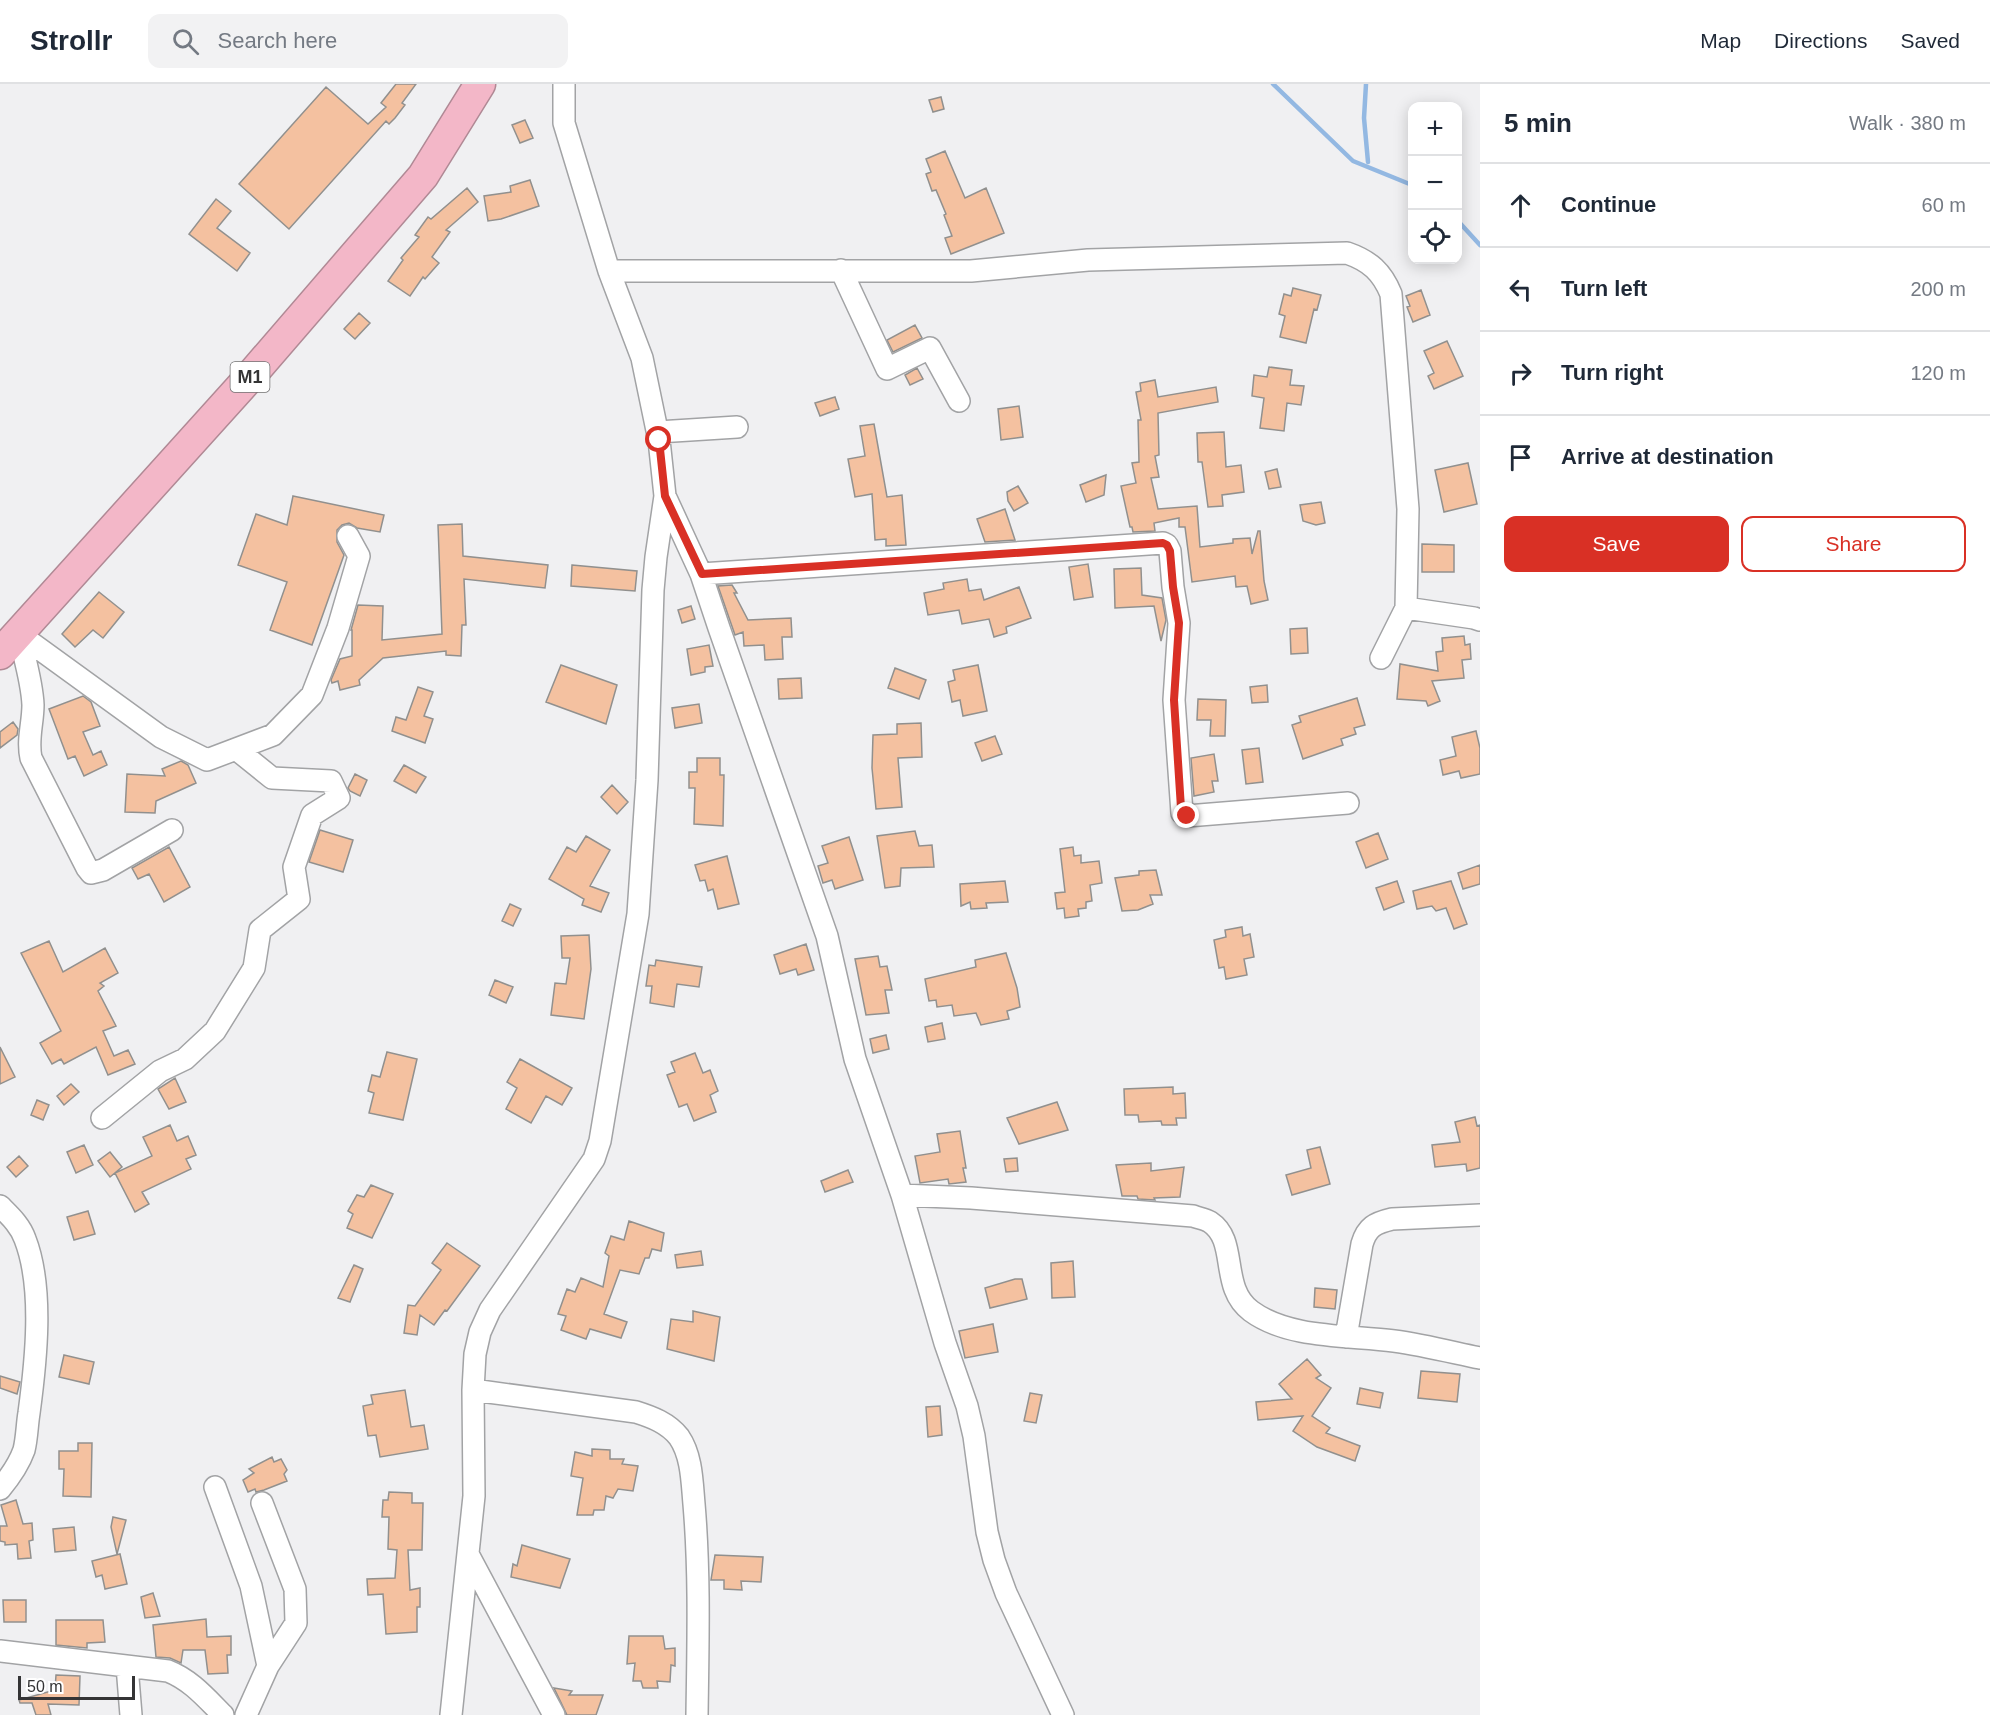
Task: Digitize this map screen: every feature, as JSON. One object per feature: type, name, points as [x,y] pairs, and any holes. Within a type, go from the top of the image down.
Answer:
[{"type":"highway","name":"M1","points":[[9,644],[247,380],[423,176],[480,84]]},
{"type":"street","points":[[451,1715],[474,1496],[473,1390],[475,1354],[480,1332],[490,1310],[594,1159],[600,1141],[638,914],[647,780],[653,590],[665,496],[657,432],[642,358],[609,271],[564,123],[564,84]]},
{"type":"street","points":[[609,271],[971,271],[1088,260],[1347,253],[1362,258],[1375,267],[1385,279],[1391,294],[1408,509],[1406,608],[1381,658]]},
{"type":"street","points":[[841,270],[887,369],[930,348],[959,401]]},
{"type":"street","points":[[657,432],[737,427]]},
{"type":"street","points":[[665,496],[702,574],[718,628],[827,936],[855,1059],[902,1195],[945,1343],[967,1406],[974,1437],[987,1532],[994,1560],[1006,1593],[1064,1715]]},
{"type":"street","points":[[9,644],[161,737],[207,760],[273,735],[312,694],[338,628],[359,556],[348,536]]},
{"type":"street","points":[[702,574],[1163,543],[1170,551],[1179,623],[1174,700],[1182,813],[1187,816],[1348,802]]},
{"type":"street","points":[[1406,608],[1480,620]]},
{"type":"street","points":[[9,644],[31,687],[33,705],[29,748],[31,758],[90,873],[103,870],[172,830]]},
{"type":"street","points":[[102,1118],[160,1071],[185,1059],[215,1031],[254,968],[260,930],[299,899],[294,867],[312,815],[339,798],[331,781],[272,778],[236,749]]},
{"type":"street","points":[[902,1195],[971,1198],[1193,1216],[1209,1221],[1220,1231],[1226,1244],[1231,1281],[1238,1296],[1248,1309],[1262,1318],[1283,1327],[1346,1337],[1394,1341],[1480,1358]]},
{"type":"street","points":[[0,1206],[14,1220],[24,1236],[30,1253],[36,1336],[34,1372],[24,1448],[15,1469],[0,1489]]},
{"type":"street","points":[[1346,1337],[1362,1244],[1365,1234],[1371,1227],[1379,1222],[1392,1219],[1480,1215]]},
{"type":"street","points":[[473,1390],[636,1412],[652,1417],[668,1426],[679,1438],[687,1456],[692,1478],[696,1528],[699,1593],[697,1715]]},
{"type":"street","points":[[214,1487],[251,1586],[268,1666]]},
{"type":"street","points":[[246,1715],[268,1666],[296,1623],[295,1589],[262,1503]]},
{"type":"street","points":[[469,1556],[554,1715]]},
{"type":"street","points":[[0,1651],[168,1671],[182,1676],[223,1715]]},
{"type":"street","points":[[127,1666],[131,1715]]},
{"type":"building","points":[[396,84],[416,84],[402,103],[405,105],[395,118],[389,124],[386,121],[289,229],[239,184],[326,87],[368,124],[386,107],[381,103]]},
{"type":"building","points":[[941,97],[944,109],[933,112],[929,100]]},
{"type":"building","points":[[525,120],[533,138],[520,143],[512,125]]},
{"type":"building","points":[[945,151],[965,198],[986,188],[1004,233],[951,254],[945,238],[952,236],[944,215],[946,214],[936,190],[932,191],[926,174],[931,172],[926,159]]},
{"type":"building","points":[[530,180],[539,206],[488,221],[484,196],[511,192],[510,186]]},
{"type":"building","points":[[467,188],[478,202],[446,230],[450,232],[432,257],[439,263],[425,279],[423,277],[410,296],[388,281],[403,260],[401,258],[419,237],[415,235],[428,217],[431,219]]},
{"type":"building","points":[[216,199],[231,211],[217,228],[250,253],[237,271],[189,234]]},
{"type":"building","points":[[1293,288],[1321,295],[1317,310],[1314,309],[1306,343],[1280,337],[1285,316],[1279,314],[1284,294],[1291,296]]},
{"type":"building","points":[[1421,290],[1430,315],[1413,322],[1407,307],[1410,306],[1406,296]]},
{"type":"building","points":[[359,313],[370,323],[355,339],[344,329]]},
{"type":"building","points":[[915,325],[922,338],[893,352],[887,340]]},
{"type":"building","points":[[1447,341],[1463,376],[1434,389],[1428,376],[1434,373],[1424,351]]},
{"type":"building","points":[[1269,367],[1292,370],[1290,385],[1304,386],[1301,405],[1287,403],[1284,431],[1260,428],[1264,398],[1252,396],[1254,375],[1267,377]]},
{"type":"building","points":[[917,368],[923,379],[910,385],[905,375]]},
{"type":"building","points":[[1155,380],[1158,397],[1216,387],[1218,402],[1158,413],[1159,455],[1155,456],[1159,477],[1151,478],[1158,509],[1197,506],[1200,547],[1233,543],[1233,539],[1250,538],[1252,554],[1258,531],[1260,531],[1268,600],[1251,604],[1247,586],[1236,587],[1235,576],[1192,582],[1185,527],[1179,527],[1179,518],[1154,523],[1155,531],[1133,532],[1130,527],[1121,486],[1136,483],[1132,463],[1139,462],[1138,420],[1141,420],[1136,392],[1141,391],[1140,383]]},
{"type":"building","points":[[835,397],[839,409],[820,416],[815,403]]},
{"type":"building","points":[[1019,406],[1023,437],[1001,440],[998,409]]},
{"type":"building","points":[[874,424],[887,497],[902,495],[906,545],[886,546],[886,539],[875,540],[872,494],[855,497],[848,459],[865,456],[860,426]]},
{"type":"building","points":[[1224,432],[1226,467],[1241,465],[1244,492],[1222,495],[1223,506],[1208,507],[1202,462],[1198,462],[1197,433]]},
{"type":"building","points":[[1468,463],[1477,504],[1444,512],[1435,470]]},
{"type":"building","points":[[1277,469],[1281,487],[1269,489],[1265,472]]},
{"type":"building","points":[[1106,475],[1104,495],[1086,502],[1080,485]]},
{"type":"building","points":[[1018,486],[1028,503],[1014,511],[1008,501],[1007,492]]},
{"type":"building","points":[[293,496],[384,515],[380,532],[357,528],[349,523],[337,530],[337,542],[344,555],[312,645],[270,630],[287,582],[238,565],[256,514],[287,525]]},
{"type":"building","points":[[1321,502],[1325,523],[1316,525],[1303,521],[1300,505]]},
{"type":"building","points":[[1005,509],[1015,540],[985,542],[977,519]]},
{"type":"building","points":[[462,524],[463,556],[548,565],[545,588],[464,579],[466,625],[462,625],[461,656],[446,655],[446,651],[383,658],[359,680],[360,685],[340,690],[338,681],[332,683],[331,680],[340,659],[352,656],[351,630],[358,605],[383,606],[382,640],[442,634],[438,525]]},
{"type":"building","points":[[1422,544],[1454,545],[1454,572],[1422,572]]},
{"type":"building","points":[[1088,564],[1093,597],[1074,600],[1069,567]]},
{"type":"building","points":[[572,565],[637,571],[635,591],[571,586]]},
{"type":"building","points":[[1141,568],[1142,595],[1162,598],[1166,620],[1161,641],[1154,606],[1115,608],[1114,569]]},
{"type":"building","points":[[967,579],[969,591],[981,589],[984,600],[1019,587],[1031,618],[1006,627],[1007,633],[994,637],[989,619],[962,624],[959,610],[928,615],[924,593],[944,589],[943,583]]},
{"type":"building","points":[[732,585],[748,620],[791,618],[792,637],[782,637],[783,659],[765,660],[764,645],[744,646],[743,632],[735,635],[718,586]]},
{"type":"building","points":[[99,592],[124,612],[103,638],[93,630],[75,647],[62,634]]},
{"type":"building","points":[[691,606],[695,619],[682,623],[678,610]]},
{"type":"building","points":[[1307,628],[1308,653],[1291,654],[1290,629]]},
{"type":"building","points":[[1464,636],[1465,645],[1470,644],[1471,659],[1462,660],[1464,678],[1432,681],[1440,701],[1428,706],[1426,701],[1397,699],[1400,664],[1438,671],[1436,652],[1443,651],[1442,638]]},
{"type":"building","points":[[709,645],[713,666],[705,667],[705,672],[691,675],[687,649]]},
{"type":"building","points":[[561,665],[617,685],[606,724],[546,702]]},
{"type":"building","points":[[978,665],[987,711],[963,716],[960,700],[952,702],[948,682],[955,680],[953,670]]},
{"type":"building","points":[[895,668],[926,680],[919,699],[888,688]]},
{"type":"building","points":[[801,678],[802,698],[779,699],[778,679]]},
{"type":"building","points":[[1267,685],[1268,702],[1252,703],[1250,687]]},
{"type":"building","points":[[418,687],[433,692],[424,716],[433,719],[425,743],[392,731],[396,717],[406,720]]},
{"type":"building","points":[[83,696],[91,702],[100,726],[83,732],[93,755],[101,751],[107,765],[84,776],[75,756],[68,759],[49,709]]},
{"type":"building","points":[[1357,698],[1365,725],[1354,728],[1356,734],[1341,739],[1343,745],[1303,759],[1292,725],[1301,722],[1299,716]]},
{"type":"building","points":[[1198,699],[1226,700],[1225,736],[1210,736],[1211,720],[1197,720]]},
{"type":"building","points":[[699,704],[702,723],[675,728],[672,708]]},
{"type":"building","points":[[13,722],[18,729],[17,735],[0,748],[0,732]]},
{"type":"building","points":[[921,723],[922,757],[898,758],[902,807],[876,809],[872,768],[873,735],[897,734],[897,724]]},
{"type":"building","points":[[1476,731],[1480,748],[1480,774],[1461,778],[1459,771],[1443,775],[1440,760],[1456,756],[1452,737]]},
{"type":"building","points":[[995,736],[1002,754],[982,761],[975,743]]},
{"type":"building","points":[[1259,748],[1263,782],[1246,784],[1242,750]]},
{"type":"building","points":[[1214,754],[1218,781],[1212,781],[1214,792],[1194,796],[1191,758]]},
{"type":"building","points":[[697,758],[720,758],[720,775],[724,775],[723,826],[694,824],[695,788],[689,788],[689,772],[697,772]]},
{"type":"building","points":[[181,761],[188,765],[196,783],[156,801],[155,813],[125,812],[127,774],[165,776],[162,769]]},
{"type":"building","points":[[404,765],[426,777],[416,793],[394,781]]},
{"type":"building","points":[[355,774],[367,780],[360,796],[348,788]]},
{"type":"building","points":[[612,785],[628,802],[617,814],[601,797]]},
{"type":"building","points":[[320,830],[353,840],[343,872],[309,862]]},
{"type":"building","points":[[915,831],[919,846],[932,845],[934,867],[901,868],[900,886],[885,888],[877,836]]},
{"type":"building","points":[[1378,833],[1388,859],[1366,868],[1356,842]]},
{"type":"building","points":[[586,836],[610,850],[590,886],[609,893],[601,912],[582,905],[584,899],[549,879],[567,847],[576,852]]},
{"type":"building","points":[[849,837],[863,880],[835,889],[832,880],[823,883],[818,866],[828,863],[822,846]]},
{"type":"building","points":[[169,847],[190,887],[164,902],[149,874],[138,879],[132,868]]},
{"type":"building","points":[[1073,847],[1074,856],[1081,855],[1081,863],[1099,861],[1102,883],[1090,885],[1092,901],[1086,902],[1086,908],[1078,909],[1079,916],[1065,918],[1064,908],[1057,909],[1055,893],[1065,892],[1060,849]]},
{"type":"building","points":[[727,856],[739,904],[718,909],[713,889],[708,891],[705,880],[700,881],[695,865]]},
{"type":"building","points":[[1480,865],[1480,884],[1463,889],[1458,873]]},
{"type":"building","points":[[1156,870],[1162,895],[1150,895],[1153,904],[1138,910],[1122,911],[1115,878],[1139,875],[1139,871]]},
{"type":"building","points":[[1005,881],[1008,902],[986,903],[987,908],[971,909],[970,902],[961,906],[960,884]]},
{"type":"building","points":[[1397,881],[1404,902],[1384,910],[1376,888]]},
{"type":"building","points":[[1451,881],[1467,924],[1454,929],[1446,908],[1436,911],[1432,906],[1417,909],[1413,891]]},
{"type":"building","points":[[510,904],[521,909],[513,926],[502,921]]},
{"type":"building","points":[[1242,927],[1243,936],[1250,934],[1254,957],[1244,959],[1247,975],[1226,979],[1224,967],[1219,968],[1214,940],[1226,937],[1225,930]]},
{"type":"building","points":[[589,935],[591,969],[584,1019],[551,1015],[555,983],[566,984],[570,958],[562,958],[561,936]]},
{"type":"building","points":[[49,941],[63,972],[105,948],[118,973],[100,983],[104,986],[98,991],[116,1026],[103,1031],[114,1056],[128,1050],[135,1064],[108,1075],[96,1047],[64,1064],[61,1059],[52,1064],[40,1043],[61,1031],[21,953]]},
{"type":"building","points":[[806,944],[814,970],[798,975],[796,969],[780,974],[774,955]]},
{"type":"building","points":[[1006,953],[1017,988],[1020,1007],[1007,1011],[1009,1019],[981,1025],[976,1013],[954,1016],[952,1005],[937,1007],[936,1000],[929,1001],[925,979],[976,967],[975,960]]},
{"type":"building","points":[[878,956],[880,967],[887,966],[892,990],[885,990],[889,1013],[866,1015],[855,959]]},
{"type":"building","points":[[656,960],[702,967],[699,987],[677,984],[674,1007],[650,1003],[652,986],[646,986],[649,965],[655,966]]},
{"type":"building","points":[[495,980],[513,987],[506,1003],[489,995]]},
{"type":"building","points":[[942,1023],[945,1039],[928,1042],[925,1027]]},
{"type":"building","points":[[886,1035],[889,1049],[873,1053],[870,1039]]},
{"type":"building","points":[[0,1047],[15,1077],[0,1084]]},
{"type":"building","points":[[387,1052],[417,1059],[403,1120],[369,1113],[374,1093],[368,1091],[372,1075],[380,1077]]},
{"type":"building","points":[[695,1053],[703,1073],[710,1070],[718,1091],[710,1095],[716,1112],[694,1121],[687,1104],[679,1107],[667,1075],[675,1072],[671,1062]]},
{"type":"building","points":[[520,1059],[572,1088],[562,1105],[546,1096],[531,1123],[506,1109],[517,1088],[507,1082]]},
{"type":"building","points":[[175,1078],[186,1102],[169,1109],[158,1089]]},
{"type":"building","points":[[71,1084],[79,1092],[64,1105],[57,1096]]},
{"type":"building","points":[[1173,1087],[1173,1094],[1185,1093],[1186,1118],[1176,1118],[1177,1125],[1162,1125],[1161,1121],[1139,1122],[1138,1115],[1125,1115],[1124,1089]]},
{"type":"building","points":[[37,1100],[49,1105],[43,1120],[31,1115]]},
{"type":"building","points":[[1057,1102],[1068,1130],[1019,1144],[1007,1118]]},
{"type":"building","points":[[1475,1117],[1477,1126],[1480,1125],[1480,1168],[1467,1171],[1466,1164],[1435,1167],[1432,1145],[1460,1142],[1455,1122]]},
{"type":"building","points":[[170,1125],[177,1141],[188,1136],[196,1155],[186,1159],[191,1169],[142,1192],[149,1204],[135,1212],[115,1173],[152,1156],[143,1137]]},
{"type":"building","points":[[960,1131],[966,1182],[949,1184],[948,1179],[920,1183],[915,1156],[940,1152],[937,1134]]},
{"type":"building","points":[[84,1145],[93,1165],[76,1173],[67,1152]]},
{"type":"building","points":[[1320,1147],[1330,1184],[1292,1195],[1286,1175],[1311,1168],[1307,1150]]},
{"type":"building","points":[[110,1152],[122,1167],[110,1177],[98,1161]]},
{"type":"building","points":[[19,1156],[28,1166],[16,1177],[7,1167]]},
{"type":"building","points":[[1017,1158],[1018,1171],[1006,1172],[1004,1159]]},
{"type":"building","points":[[1151,1163],[1151,1171],[1184,1167],[1180,1197],[1154,1198],[1155,1200],[1138,1199],[1137,1196],[1122,1196],[1116,1165]]},
{"type":"building","points":[[848,1170],[853,1182],[825,1192],[821,1181]]},
{"type":"building","points":[[371,1185],[393,1194],[372,1238],[347,1228],[353,1214],[348,1211],[357,1195],[364,1197]]},
{"type":"building","points":[[88,1211],[95,1234],[74,1240],[67,1217]]},
{"type":"building","points":[[629,1221],[664,1233],[661,1251],[652,1249],[649,1258],[645,1258],[639,1274],[620,1270],[604,1314],[627,1322],[621,1338],[590,1329],[586,1339],[561,1330],[566,1316],[558,1314],[567,1289],[575,1292],[581,1278],[603,1287],[609,1256],[605,1253],[611,1236],[624,1240]]},
{"type":"building","points":[[447,1243],[480,1266],[434,1325],[420,1315],[417,1335],[404,1333],[408,1305],[415,1306],[441,1270],[432,1263]]},
{"type":"building","points":[[701,1251],[703,1265],[677,1268],[675,1255]]},
{"type":"building","points":[[1073,1261],[1075,1297],[1052,1298],[1051,1263]]},
{"type":"building","points":[[354,1265],[363,1269],[350,1302],[338,1298]]},
{"type":"building","points":[[1022,1279],[1027,1299],[990,1308],[985,1288]]},
{"type":"building","points":[[1315,1288],[1337,1290],[1335,1309],[1314,1307]]},
{"type":"building","points":[[693,1311],[720,1317],[714,1361],[667,1349],[671,1319],[693,1322]]},
{"type":"building","points":[[993,1324],[998,1352],[965,1358],[959,1331]]},
{"type":"building","points":[[64,1355],[94,1362],[89,1384],[59,1377]]},
{"type":"building","points":[[1307,1359],[1321,1375],[1316,1378],[1331,1388],[1312,1416],[1330,1428],[1326,1433],[1360,1446],[1355,1461],[1317,1447],[1293,1431],[1303,1416],[1258,1420],[1256,1402],[1292,1399],[1279,1384]]},
{"type":"building","points":[[1421,1371],[1460,1374],[1457,1402],[1418,1398]]},
{"type":"building","points":[[0,1376],[20,1382],[17,1394],[0,1388]]},
{"type":"building","points":[[1360,1388],[1383,1393],[1380,1408],[1357,1404]]},
{"type":"building","points":[[405,1390],[411,1427],[424,1425],[428,1449],[380,1457],[376,1435],[368,1436],[363,1406],[373,1404],[371,1395]]},
{"type":"building","points":[[1030,1393],[1042,1395],[1036,1423],[1024,1421]]},
{"type":"building","points":[[940,1406],[942,1435],[928,1437],[926,1407]]},
{"type":"building","points":[[78,1443],[92,1443],[91,1497],[63,1496],[64,1469],[59,1469],[59,1451],[78,1451]]},
{"type":"building","points":[[592,1449],[610,1450],[610,1459],[624,1459],[622,1464],[638,1466],[633,1491],[618,1489],[613,1498],[606,1496],[604,1510],[594,1510],[593,1515],[577,1515],[583,1478],[571,1476],[575,1452],[592,1456]]},
{"type":"building","points":[[272,1457],[274,1462],[281,1459],[287,1470],[284,1474],[287,1481],[264,1490],[256,1492],[255,1489],[248,1492],[243,1480],[254,1473],[249,1469]]},
{"type":"building","points":[[389,1492],[412,1493],[412,1503],[423,1503],[422,1550],[408,1550],[410,1590],[420,1588],[417,1632],[386,1634],[383,1594],[368,1595],[367,1579],[395,1578],[397,1550],[388,1549],[389,1517],[382,1517],[383,1500],[388,1500]]},
{"type":"building","points":[[16,1500],[23,1524],[32,1523],[33,1540],[29,1541],[31,1558],[18,1559],[17,1544],[5,1545],[5,1542],[0,1541],[0,1526],[7,1526],[1,1505]]},
{"type":"building","points":[[113,1517],[126,1520],[117,1554],[111,1527]]},
{"type":"building","points":[[74,1527],[76,1550],[55,1552],[53,1529]]},
{"type":"building","points":[[522,1545],[570,1559],[560,1588],[511,1577],[513,1564],[517,1566]]},
{"type":"building","points":[[120,1554],[127,1584],[105,1589],[102,1575],[96,1577],[92,1561]]},
{"type":"building","points":[[715,1555],[763,1557],[761,1582],[741,1581],[742,1590],[724,1589],[724,1580],[711,1580]]},
{"type":"building","points":[[153,1593],[160,1616],[145,1618],[141,1597]]},
{"type":"building","points":[[3,1600],[26,1600],[26,1622],[4,1622]]},
{"type":"building","points":[[206,1619],[207,1637],[231,1636],[231,1655],[227,1655],[228,1673],[208,1674],[205,1650],[183,1650],[181,1663],[170,1658],[156,1657],[153,1625]]},
{"type":"building","points":[[56,1620],[103,1620],[105,1642],[87,1643],[87,1648],[56,1645]]},
{"type":"building","points":[[629,1636],[663,1636],[665,1649],[675,1648],[675,1666],[671,1665],[670,1682],[657,1681],[658,1688],[643,1688],[641,1681],[633,1681],[635,1663],[627,1664]]},
{"type":"building","points":[[56,1675],[80,1676],[79,1705],[48,1704],[51,1715],[36,1715],[32,1703],[20,1703],[19,1700],[55,1690]]},
{"type":"building","points":[[554,1688],[572,1691],[569,1695],[603,1695],[596,1715],[567,1715]]},
{"type":"waterway","points":[[1273,84],[1353,161],[1408,183]]},
{"type":"waterway","points":[[1366,84],[1364,118],[1368,162]]},
{"type":"waterway","points":[[1462,225],[1480,245]]},
{"type":"route","points":[[659,440],[665,496],[702,574],[1163,543],[1167,545],[1170,551],[1179,623],[1174,700],[1181,808],[1182,813],[1187,816]]}]
